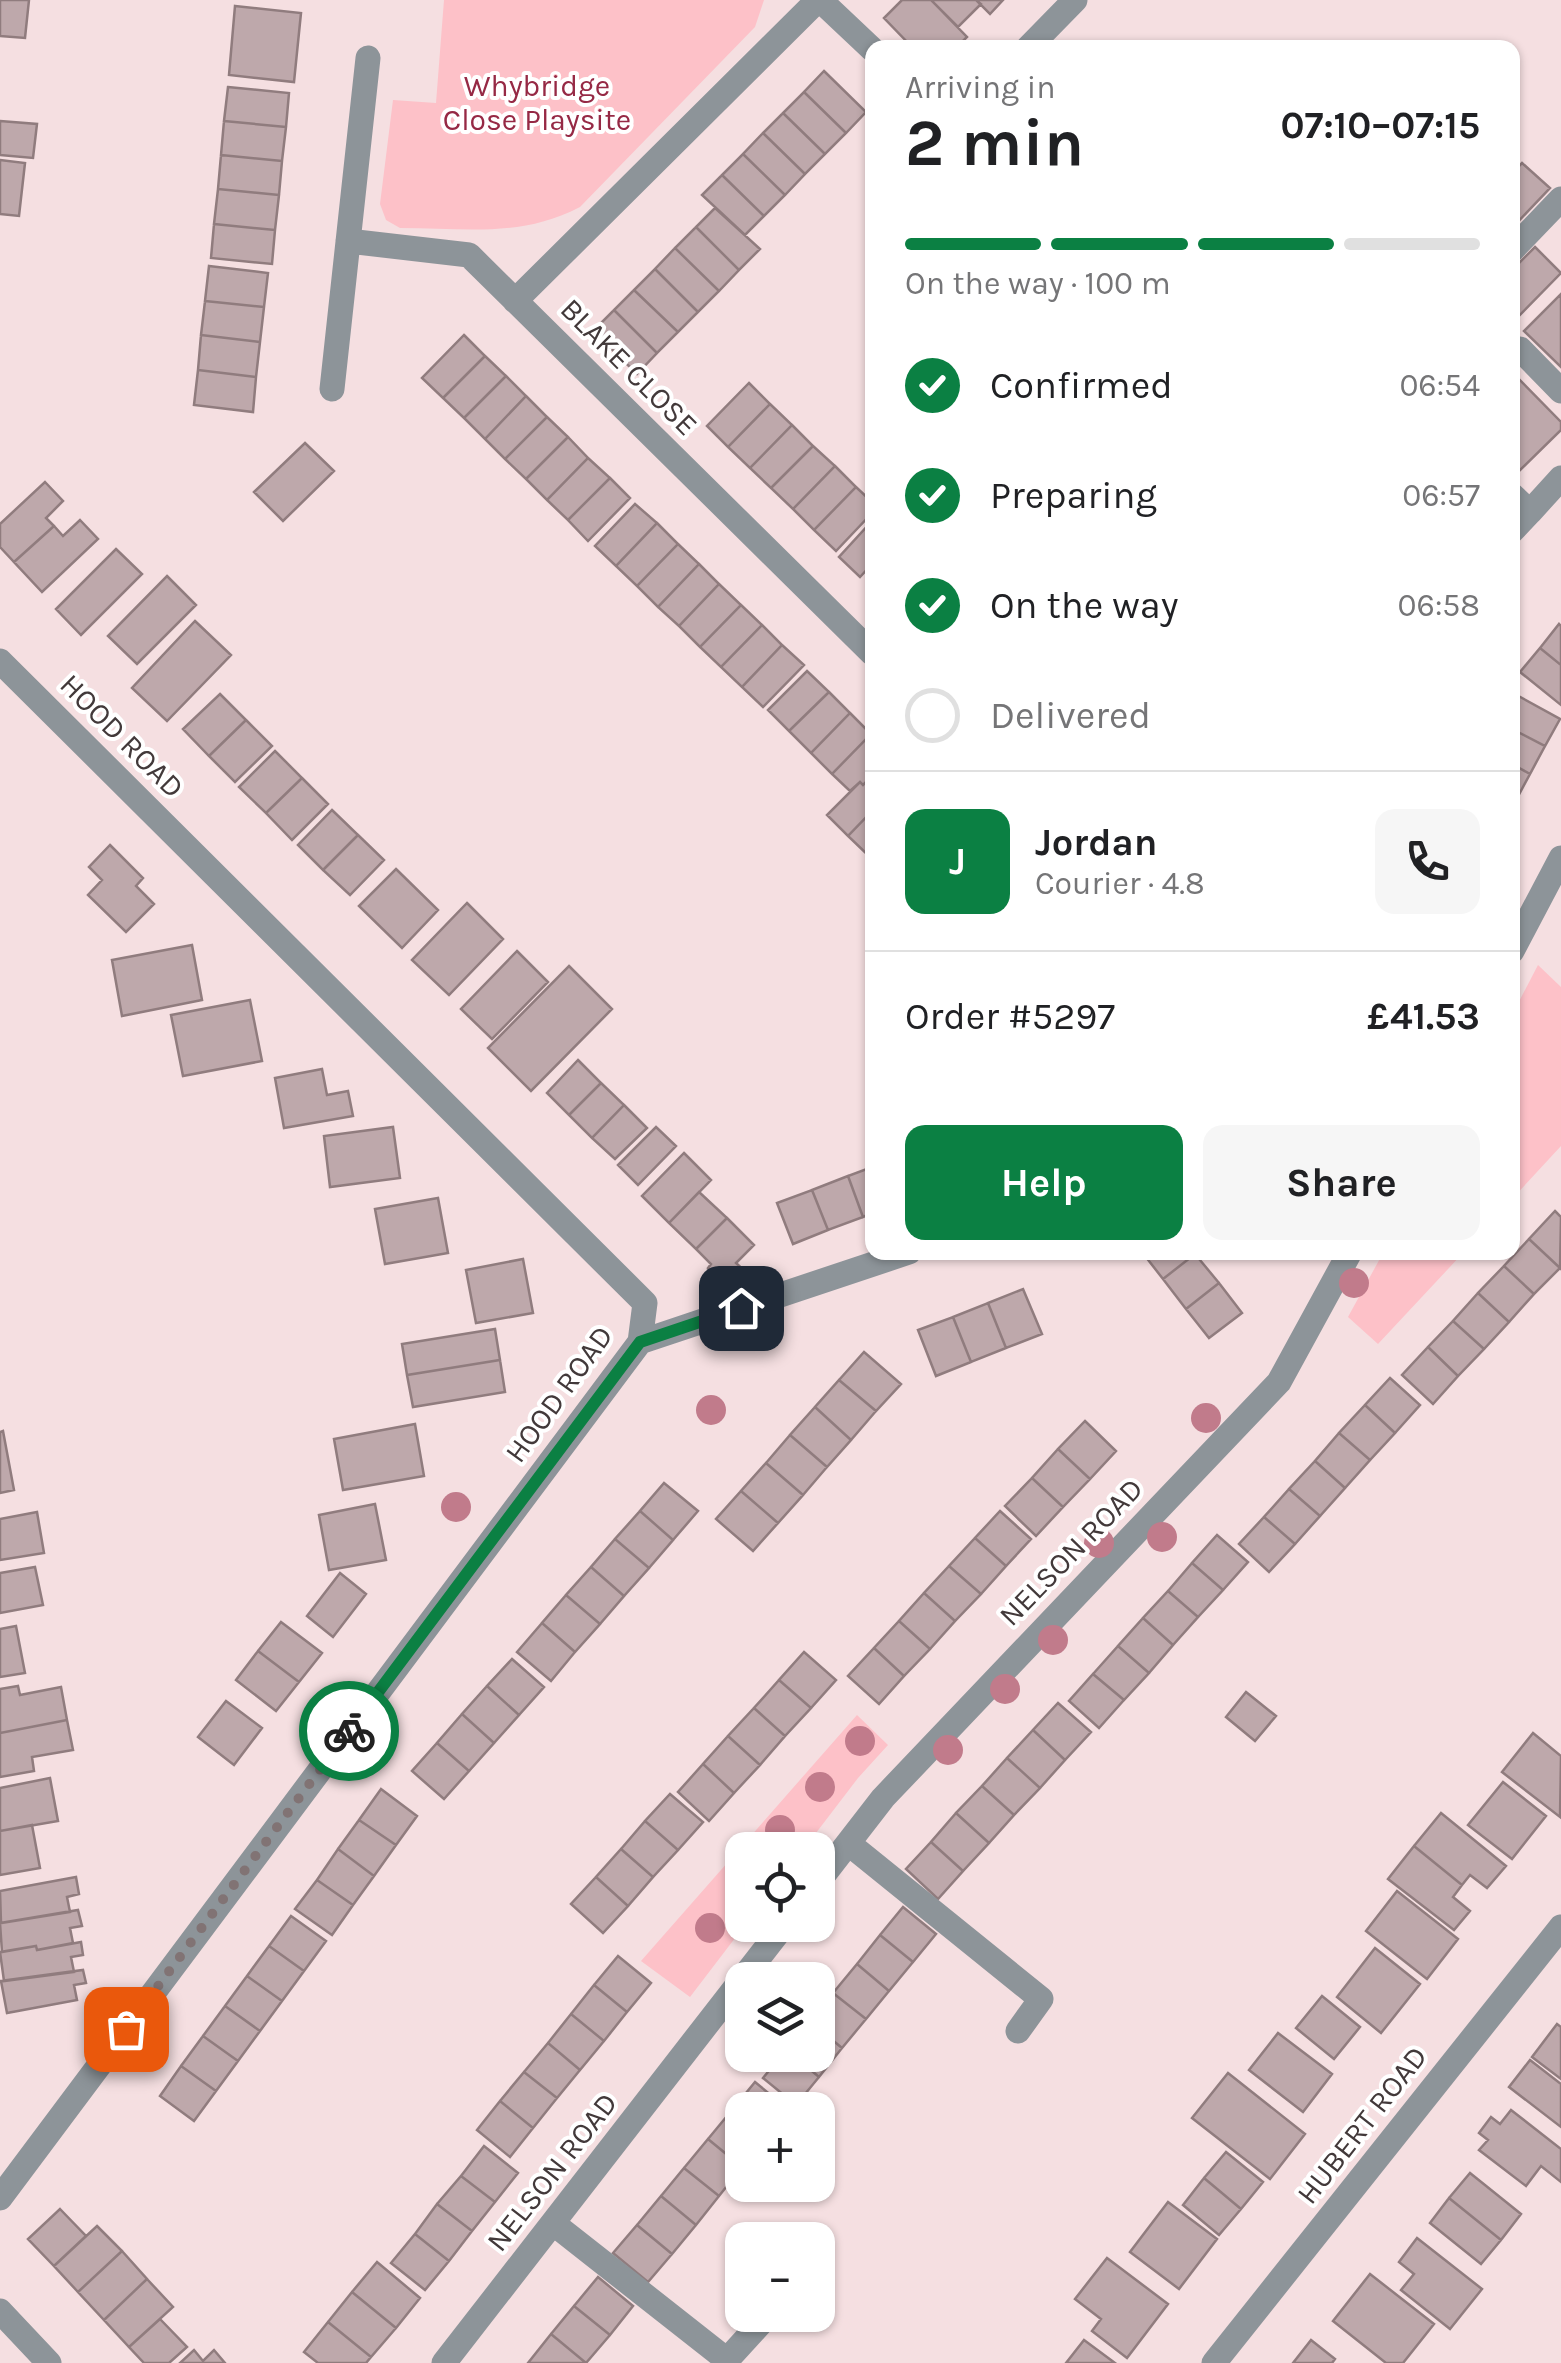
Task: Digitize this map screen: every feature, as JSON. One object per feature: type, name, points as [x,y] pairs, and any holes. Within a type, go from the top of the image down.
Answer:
[{"type":"street","points":[[819,0],[865,43]]},
{"type":"street","name":"BLAKE CLOSE","points":[[819,0],[515,301],[865,647]]},
{"type":"street","points":[[1036,40],[1075,0]]},
{"type":"street","points":[[332,389],[368,58]]},
{"type":"street","points":[[1520,242],[1561,199]]},
{"type":"street","points":[[348,241],[469,255],[515,301]]},
{"type":"street","points":[[1520,349],[1561,392]]},
{"type":"street","points":[[1520,510],[1561,478]]},
{"type":"street","name":"HOOD ROAD","points":[[0,661],[646,1303],[640,1342],[0,2198]]},
{"type":"street","points":[[1520,915],[1561,858]]},
{"type":"street","points":[[640,1342],[886,1260]]},
{"type":"street","name":"NELSON ROAD","points":[[835,1860],[882,1798],[1278,1382],[1346,1260]]},
{"type":"street","points":[[848,1843],[1041,1999],[1018,2031]]},
{"type":"street","name":"HUBERT ROAD","points":[[1214,2363],[1561,1927]]},
{"type":"street","name":"NELSON ROAD","points":[[444,2363],[771,1942]]},
{"type":"street","points":[[554,2224],[726,2360],[752,2332]]},
{"type":"street","points":[[0,2311],[50,2363]]},
{"type":"green space","name":"Whybridge Close Playsite","points":[[444,0],[764,0],[755,27],[580,207],[558,217],[514,227],[400,228],[386,220],[380,204],[393,100],[436,103]]},
{"type":"green space","points":[[1538,965],[1561,987],[1561,1146],[1520,1190],[1520,1000]]},
{"type":"green space","points":[[1379,1260],[1456,1260],[1378,1344],[1348,1317]]},
{"type":"green space","points":[[857,1715],[888,1745],[817,1832],[754,1832]]},
{"type":"green space","points":[[725,1865],[725,1942],[732,1942],[690,1997],[641,1961]]},
{"type":"building","points":[[0,0],[29,0],[25,38],[0,36]]},
{"type":"building","points":[[902,0],[931,0],[967,37],[905,40],[884,18]]},
{"type":"building","points":[[931,0],[976,0],[981,4],[958,27]]},
{"type":"building","points":[[976,0],[1003,0],[990,14]]},
{"type":"building","points":[[235,6],[301,13],[294,82],[229,75]]},
{"type":"building","points":[[824,71],[865,113],[846,133],[804,92]]},
{"type":"building","points":[[228,87],[289,93],[286,127],[224,121]]},
{"type":"building","points":[[804,92],[846,133],[825,154],[783,113]]},
{"type":"building","points":[[783,113],[825,154],[805,174],[763,133]]},
{"type":"building","points":[[0,121],[37,124],[33,158],[0,155]]},
{"type":"building","points":[[224,121],[286,127],[282,161],[221,155]]},
{"type":"building","points":[[763,133],[805,174],[785,195],[743,154]]},
{"type":"building","points":[[743,154],[785,195],[764,216],[722,175]]},
{"type":"building","points":[[221,155],[282,161],[279,195],[218,189]]},
{"type":"building","points":[[0,160],[25,163],[19,216],[0,214]]},
{"type":"building","points":[[1520,165],[1550,188],[1520,220]]},
{"type":"building","points":[[722,175],[764,216],[745,235],[702,195]]},
{"type":"building","points":[[218,189],[279,195],[275,230],[214,224]]},
{"type":"building","points":[[715,208],[760,249],[739,270],[696,227]]},
{"type":"building","points":[[214,224],[275,230],[272,264],[211,258]]},
{"type":"building","points":[[696,227],[739,270],[719,291],[675,248]]},
{"type":"building","points":[[1535,247],[1561,273],[1520,315],[1520,262]]},
{"type":"building","points":[[675,248],[719,291],[698,312],[655,269]]},
{"type":"building","points":[[209,266],[268,273],[264,307],[205,301]]},
{"type":"building","points":[[655,269],[698,312],[678,332],[634,290]]},
{"type":"building","points":[[634,290],[678,332],[657,353],[614,310]]},
{"type":"building","points":[[1561,294],[1561,367],[1524,331]]},
{"type":"building","points":[[205,301],[264,307],[260,342],[201,335]]},
{"type":"building","points":[[614,310],[657,353],[637,374],[593,331]]},
{"type":"building","points":[[201,335],[260,342],[256,377],[198,370]]},
{"type":"building","points":[[464,335],[485,356],[443,398],[422,378]]},
{"type":"building","points":[[485,356],[506,376],[464,418],[443,398]]},
{"type":"building","points":[[198,370],[256,377],[253,412],[194,405]]},
{"type":"building","points":[[506,376],[526,396],[485,439],[464,418]]},
{"type":"building","points":[[1520,380],[1561,422],[1561,430],[1520,470]]},
{"type":"building","points":[[749,383],[770,404],[728,447],[707,426]]},
{"type":"building","points":[[526,396],[547,417],[505,459],[485,439]]},
{"type":"building","points":[[770,404],[792,425],[750,468],[728,447]]},
{"type":"building","points":[[547,417],[568,437],[526,479],[505,459]]},
{"type":"building","points":[[792,425],[813,446],[771,488],[750,468]]},
{"type":"building","points":[[568,437],[588,458],[547,500],[526,479]]},
{"type":"building","points":[[305,443],[334,471],[283,521],[254,492]]},
{"type":"building","points":[[813,446],[835,466],[793,509],[771,488]]},
{"type":"building","points":[[588,458],[610,478],[568,520],[547,500]]},
{"type":"building","points":[[835,466],[856,487],[814,530],[793,509]]},
{"type":"building","points":[[610,478],[630,498],[588,541],[568,520]]},
{"type":"building","points":[[45,482],[63,501],[46,518],[54,526],[14,562],[0,547],[0,524]]},
{"type":"building","points":[[856,487],[865,495],[865,520],[836,551],[814,530]]},
{"type":"building","points":[[635,504],[657,523],[616,566],[595,546]]},
{"type":"building","points":[[80,520],[98,539],[42,592],[14,562],[54,526],[63,536]]},
{"type":"building","points":[[657,523],[678,544],[637,586],[616,566]]},
{"type":"building","points":[[865,529],[865,572],[860,577],[839,557]]},
{"type":"building","points":[[678,544],[699,564],[658,607],[637,586]]},
{"type":"building","points":[[116,549],[142,574],[81,635],[56,609]]},
{"type":"building","points":[[699,564],[719,584],[679,626],[658,607]]},
{"type":"building","points":[[167,576],[196,605],[137,664],[108,636]]},
{"type":"building","points":[[719,584],[741,605],[700,647],[679,626]]},
{"type":"building","points":[[741,605],[762,625],[721,667],[700,647]]},
{"type":"building","points":[[195,621],[231,655],[167,721],[132,688]]},
{"type":"building","points":[[762,625],[782,645],[742,687],[721,667]]},
{"type":"building","points":[[1561,626],[1561,665],[1540,648]]},
{"type":"building","points":[[782,645],[804,665],[763,707],[742,687]]},
{"type":"building","points":[[1540,648],[1561,665],[1561,705],[1520,672]]},
{"type":"building","points":[[807,671],[829,692],[789,731],[768,710]]},
{"type":"building","points":[[829,692],[850,713],[811,753],[789,731]]},
{"type":"building","points":[[220,694],[246,720],[209,756],[183,729]]},
{"type":"building","points":[[1520,697],[1560,719],[1545,746],[1520,733]]},
{"type":"building","points":[[850,713],[865,728],[865,740],[832,774],[811,753]]},
{"type":"building","points":[[246,720],[272,746],[235,782],[209,756]]},
{"type":"building","points":[[1520,733],[1545,746],[1530,774],[1520,768]]},
{"type":"building","points":[[865,740],[865,783],[860,782],[850,791],[832,774]]},
{"type":"building","points":[[275,751],[302,778],[266,813],[239,787]]},
{"type":"building","points":[[1520,768],[1530,774],[1520,793]]},
{"type":"building","points":[[302,778],[328,804],[292,840],[266,813]]},
{"type":"building","points":[[860,782],[865,818],[848,836],[827,815]]},
{"type":"building","points":[[332,810],[358,835],[323,870],[298,845]]},
{"type":"building","points":[[865,818],[865,852],[848,836]]},
{"type":"building","points":[[358,835],[384,860],[350,895],[323,870]]},
{"type":"building","points":[[110,845],[143,878],[136,886],[154,904],[126,932],[88,895],[102,880],[89,867]]},
{"type":"building","points":[[396,869],[438,910],[402,948],[359,906]]},
{"type":"building","points":[[467,903],[503,939],[449,995],[412,960]]},
{"type":"building","points":[[192,945],[202,1000],[122,1016],[112,960]]},
{"type":"building","points":[[517,951],[548,982],[492,1039],[461,1009]]},
{"type":"building","points":[[569,966],[612,1009],[531,1091],[488,1048]]},
{"type":"building","points":[[250,1000],[262,1061],[183,1076],[171,1015]]},
{"type":"building","points":[[578,1060],[601,1083],[569,1115],[547,1093]]},
{"type":"building","points":[[322,1069],[327,1095],[348,1091],[353,1116],[284,1128],[275,1078]]},
{"type":"building","points":[[601,1083],[624,1105],[592,1138],[569,1115]]},
{"type":"building","points":[[624,1105],[647,1128],[615,1159],[592,1138]]},
{"type":"building","points":[[393,1127],[400,1178],[330,1187],[324,1136]]},
{"type":"building","points":[[656,1127],[676,1146],[638,1185],[618,1165]]},
{"type":"building","points":[[684,1153],[711,1180],[669,1223],[642,1196]]},
{"type":"building","points":[[865,1170],[863,1217],[848,1176]]},
{"type":"building","points":[[848,1176],[863,1217],[828,1230],[812,1190]]},
{"type":"building","points":[[812,1190],[828,1230],[793,1244],[777,1203]]},
{"type":"building","points":[[699,1192],[727,1218],[696,1249],[669,1223]]},
{"type":"building","points":[[438,1198],[448,1253],[385,1264],[375,1209]]},
{"type":"building","points":[[1555,1211],[1561,1217],[1560,1268],[1529,1239]]},
{"type":"building","points":[[727,1218],[754,1245],[736,1263],[750,1276],[734,1293],[708,1268],[711,1264],[696,1249]]},
{"type":"building","points":[[1529,1239],[1560,1268],[1534,1294],[1504,1266],[1510,1260],[1520,1260],[1520,1249]]},
{"type":"building","points":[[523,1259],[533,1313],[476,1323],[466,1270]]},
{"type":"building","points":[[1148,1260],[1187,1260],[1163,1279]]},
{"type":"building","points":[[1187,1260],[1200,1260],[1219,1283],[1186,1309],[1163,1279]]},
{"type":"building","points":[[1504,1266],[1534,1294],[1509,1322],[1478,1293]]},
{"type":"building","points":[[1219,1283],[1242,1313],[1209,1338],[1186,1309]]},
{"type":"building","points":[[1023,1289],[1042,1334],[1006,1348],[988,1303]]},
{"type":"building","points":[[1478,1293],[1509,1322],[1484,1349],[1453,1321]]},
{"type":"building","points":[[988,1303],[1006,1348],[971,1362],[953,1317]]},
{"type":"building","points":[[953,1317],[971,1362],[936,1376],[918,1330]]},
{"type":"building","points":[[1453,1321],[1484,1349],[1458,1376],[1428,1347]]},
{"type":"building","points":[[495,1329],[500,1360],[407,1375],[402,1344]]},
{"type":"building","points":[[1428,1347],[1458,1376],[1433,1404],[1402,1375]]},
{"type":"building","points":[[864,1352],[901,1384],[876,1411],[839,1380]]},
{"type":"building","points":[[500,1360],[505,1392],[413,1407],[407,1375]]},
{"type":"building","points":[[1390,1378],[1420,1405],[1395,1433],[1365,1405]]},
{"type":"building","points":[[839,1380],[876,1411],[851,1440],[815,1407]]},
{"type":"building","points":[[1365,1405],[1395,1433],[1370,1460],[1339,1433]]},
{"type":"building","points":[[815,1407],[851,1440],[827,1467],[790,1435]]},
{"type":"building","points":[[1085,1421],[1116,1451],[1090,1479],[1058,1449]]},
{"type":"building","points":[[415,1424],[424,1476],[343,1490],[334,1439]]},
{"type":"building","points":[[3,1431],[14,1490],[0,1493],[0,1432]]},
{"type":"building","points":[[1339,1433],[1370,1460],[1345,1488],[1315,1461]]},
{"type":"building","points":[[790,1435],[827,1467],[803,1495],[766,1463]]},
{"type":"building","points":[[1058,1449],[1090,1479],[1063,1507],[1032,1478]]},
{"type":"building","points":[[1315,1461],[1345,1488],[1320,1516],[1289,1489]]},
{"type":"building","points":[[766,1463],[803,1495],[778,1523],[741,1491]]},
{"type":"building","points":[[1032,1478],[1063,1507],[1036,1536],[1005,1506]]},
{"type":"building","points":[[664,1483],[698,1511],[673,1540],[640,1511]]},
{"type":"building","points":[[1289,1489],[1320,1516],[1295,1544],[1264,1517]]},
{"type":"building","points":[[741,1491],[778,1523],[753,1551],[716,1519]]},
{"type":"building","points":[[375,1504],[386,1560],[329,1570],[319,1515]]},
{"type":"building","points":[[640,1511],[673,1540],[649,1568],[615,1539]]},
{"type":"building","points":[[1000,1511],[1031,1539],[1006,1566],[975,1538]]},
{"type":"building","points":[[37,1512],[44,1553],[0,1560],[0,1519]]},
{"type":"building","points":[[1264,1517],[1295,1544],[1269,1572],[1239,1544]]},
{"type":"building","points":[[1217,1535],[1248,1562],[1223,1590],[1192,1563]]},
{"type":"building","points":[[975,1538],[1006,1566],[981,1594],[949,1566]]},
{"type":"building","points":[[615,1539],[649,1568],[624,1596],[591,1567]]},
{"type":"building","points":[[1192,1563],[1223,1590],[1198,1617],[1168,1591]]},
{"type":"building","points":[[949,1566],[981,1594],[955,1621],[924,1593]]},
{"type":"building","points":[[35,1567],[43,1605],[0,1613],[0,1573]]},
{"type":"building","points":[[591,1567],[624,1596],[600,1624],[566,1595]]},
{"type":"building","points":[[340,1573],[366,1594],[333,1637],[307,1616]]},
{"type":"building","points":[[1168,1591],[1198,1617],[1173,1645],[1143,1618]]},
{"type":"building","points":[[924,1593],[955,1621],[930,1649],[899,1621]]},
{"type":"building","points":[[566,1595],[600,1624],[575,1652],[542,1623]]},
{"type":"building","points":[[1143,1618],[1173,1645],[1149,1673],[1118,1646]]},
{"type":"building","points":[[899,1621],[930,1649],[904,1676],[874,1648]]},
{"type":"building","points":[[281,1622],[322,1653],[299,1682],[258,1651]]},
{"type":"building","points":[[542,1623],[575,1652],[551,1681],[517,1652]]},
{"type":"building","points":[[16,1626],[25,1673],[0,1677],[0,1629]]},
{"type":"building","points":[[1118,1646],[1149,1673],[1124,1700],[1093,1674]]},
{"type":"building","points":[[874,1648],[904,1676],[879,1704],[848,1676]]},
{"type":"building","points":[[258,1651],[299,1682],[276,1711],[236,1680]]},
{"type":"building","points":[[804,1652],[836,1680],[811,1708],[779,1680]]},
{"type":"building","points":[[512,1659],[544,1687],[519,1715],[487,1686]]},
{"type":"building","points":[[1093,1674],[1124,1700],[1099,1728],[1069,1701]]},
{"type":"building","points":[[779,1680],[811,1708],[785,1736],[754,1708]]},
{"type":"building","points":[[18,1686],[20,1695],[61,1687],[67,1720],[0,1733],[0,1689]]},
{"type":"building","points":[[487,1686],[519,1715],[494,1743],[462,1714]]},
{"type":"building","points":[[1246,1692],[1276,1716],[1255,1741],[1226,1717]]},
{"type":"building","points":[[226,1701],[262,1728],[234,1765],[198,1737]]},
{"type":"building","points":[[1058,1703],[1091,1732],[1065,1760],[1033,1730]]},
{"type":"building","points":[[754,1708],[785,1736],[760,1765],[728,1736]]},
{"type":"building","points":[[462,1714],[494,1743],[469,1771],[437,1743]]},
{"type":"building","points":[[67,1720],[73,1750],[32,1757],[34,1771],[0,1777],[0,1733]]},
{"type":"building","points":[[1033,1730],[1065,1760],[1040,1788],[1007,1758]]},
{"type":"building","points":[[1533,1733],[1561,1756],[1560,1817],[1502,1772]]},
{"type":"building","points":[[728,1736],[760,1765],[734,1793],[703,1764]]},
{"type":"building","points":[[437,1743],[469,1771],[444,1799],[412,1771]]},
{"type":"building","points":[[1007,1758],[1040,1788],[1014,1815],[982,1786]]},
{"type":"building","points":[[703,1764],[734,1793],[709,1821],[678,1792]]},
{"type":"building","points":[[50,1778],[58,1821],[0,1831],[0,1788]]},
{"type":"building","points":[[1503,1782],[1546,1816],[1512,1859],[1468,1825]]},
{"type":"building","points":[[982,1786],[1014,1815],[989,1843],[956,1813]]},
{"type":"building","points":[[381,1789],[417,1816],[396,1845],[359,1820]]},
{"type":"building","points":[[670,1794],[703,1822],[678,1850],[645,1821]]},
{"type":"building","points":[[956,1813],[989,1843],[963,1871],[931,1842]]},
{"type":"building","points":[[1441,1813],[1506,1866],[1487,1888],[1470,1875],[1462,1885],[1414,1846]]},
{"type":"building","points":[[359,1820],[396,1845],[374,1876],[338,1849]]},
{"type":"building","points":[[645,1821],[678,1850],[653,1877],[621,1849]]},
{"type":"building","points":[[32,1825],[40,1868],[0,1875],[0,1831]]},
{"type":"building","points":[[931,1842],[963,1871],[938,1899],[906,1869]]},
{"type":"building","points":[[1414,1846],[1462,1885],[1453,1897],[1470,1911],[1454,1930],[1388,1879]]},
{"type":"building","points":[[338,1849],[374,1876],[353,1905],[317,1880]]},
{"type":"building","points":[[621,1849],[653,1877],[628,1906],[596,1877]]},
{"type":"building","points":[[76,1877],[79,1894],[67,1897],[70,1912],[1,1923],[0,1891]]},
{"type":"building","points":[[596,1877],[628,1906],[603,1933],[571,1904]]},
{"type":"building","points":[[317,1880],[353,1905],[332,1935],[295,1909]]},
{"type":"building","points":[[1397,1891],[1458,1939],[1427,1979],[1366,1931]]},
{"type":"building","points":[[903,1907],[936,1934],[913,1962],[880,1935]]},
{"type":"building","points":[[78,1910],[82,1926],[70,1928],[73,1943],[2,1952],[0,1923]]},
{"type":"building","points":[[291,1916],[326,1941],[304,1971],[269,1946]]},
{"type":"building","points":[[880,1935],[913,1962],[889,1991],[857,1964]]},
{"type":"building","points":[[81,1942],[83,1955],[71,1957],[74,1972],[4,1981],[0,1952]]},
{"type":"building","points":[[269,1946],[304,1971],[282,2001],[247,1976]]},
{"type":"building","points":[[1375,1948],[1420,1984],[1381,2033],[1337,1997]]},
{"type":"building","points":[[618,1956],[651,1983],[627,2012],[594,1985]]},
{"type":"building","points":[[857,1964],[889,1991],[866,2019],[835,1991]]},
{"type":"building","points":[[83,1970],[86,1983],[74,1985],[77,2000],[7,2013],[1,1981]]},
{"type":"building","points":[[247,1976],[282,2001],[260,2031],[225,2006]]},
{"type":"building","points":[[594,1985],[627,2012],[604,2041],[571,2014]]},
{"type":"building","points":[[835,1995],[866,2019],[842,2048],[835,2042]]},
{"type":"building","points":[[1322,1996],[1360,2027],[1334,2059],[1296,2028]]},
{"type":"building","points":[[225,2006],[260,2031],[238,2061],[203,2036]]},
{"type":"building","points":[[571,2014],[604,2041],[580,2070],[548,2043]]},
{"type":"building","points":[[1557,2024],[1561,2027],[1561,2079],[1532,2057]]},
{"type":"building","points":[[1278,2033],[1332,2074],[1303,2112],[1249,2070]]},
{"type":"building","points":[[203,2036],[238,2061],[216,2091],[181,2066]]},
{"type":"building","points":[[548,2043],[580,2070],[557,2098],[524,2072]]},
{"type":"building","points":[[1530,2060],[1561,2084],[1561,2127],[1509,2087]]},
{"type":"building","points":[[181,2066],[216,2091],[194,2121],[160,2096]]},
{"type":"building","points":[[524,2072],[557,2098],[533,2128],[500,2101]]},
{"type":"building","points":[[768,2072],[813,2072],[819,2077],[807,2092],[780,2092],[763,2078]]},
{"type":"building","points":[[1228,2073],[1305,2134],[1270,2179],[1192,2118]]},
{"type":"building","points":[[755,2082],[767,2092],[747,2092]]},
{"type":"building","points":[[500,2101],[533,2128],[510,2157],[477,2130]]},
{"type":"building","points":[[1511,2110],[1561,2149],[1561,2182],[1541,2166],[1526,2186],[1479,2150],[1488,2140],[1479,2133],[1491,2117],[1500,2124]]},
{"type":"building","points":[[725,2118],[725,2153],[708,2139]]},
{"type":"building","points":[[708,2139],[725,2153],[725,2188],[719,2196],[684,2168]]},
{"type":"building","points":[[484,2146],[518,2173],[495,2202],[461,2176]]},
{"type":"building","points":[[1226,2152],[1263,2182],[1241,2209],[1204,2178]]},
{"type":"building","points":[[684,2168],[719,2196],[696,2225],[661,2196]]},
{"type":"building","points":[[1470,2173],[1521,2214],[1501,2240],[1449,2198]]},
{"type":"building","points":[[461,2176],[495,2202],[472,2231],[437,2204]]},
{"type":"building","points":[[1204,2178],[1241,2209],[1219,2235],[1183,2205]]},
{"type":"building","points":[[661,2196],[696,2225],[672,2254],[637,2225]]},
{"type":"building","points":[[1449,2198],[1501,2240],[1481,2264],[1430,2223]]},
{"type":"building","points":[[1168,2202],[1217,2239],[1179,2289],[1130,2252]]},
{"type":"building","points":[[437,2204],[472,2231],[449,2261],[415,2234]]},
{"type":"building","points":[[60,2209],[86,2236],[54,2266],[28,2239]]},
{"type":"building","points":[[637,2225],[672,2254],[648,2282],[613,2253]]},
{"type":"building","points":[[97,2226],[122,2251],[78,2292],[54,2266]]},
{"type":"building","points":[[415,2234],[449,2261],[425,2290],[391,2263]]},
{"type":"building","points":[[1417,2238],[1482,2289],[1450,2329],[1401,2290],[1414,2274],[1399,2262]]},
{"type":"building","points":[[122,2251],[147,2279],[104,2320],[78,2292]]},
{"type":"building","points":[[1107,2258],[1168,2304],[1127,2358],[1092,2331],[1101,2319],[1075,2299]]},
{"type":"building","points":[[377,2262],[420,2298],[396,2328],[352,2292]]},
{"type":"building","points":[[1370,2274],[1434,2324],[1403,2363],[1386,2363],[1333,2321]]},
{"type":"building","points":[[598,2277],[633,2306],[610,2335],[574,2306]]},
{"type":"building","points":[[147,2279],[173,2307],[129,2347],[104,2320]]},
{"type":"building","points":[[352,2292],[396,2328],[371,2357],[328,2322]]},
{"type":"building","points":[[574,2306],[610,2335],[586,2363],[551,2334]]},
{"type":"building","points":[[160,2319],[187,2347],[169,2363],[144,2363],[129,2347]]},
{"type":"building","points":[[328,2322],[371,2357],[366,2363],[318,2363],[304,2352]]},
{"type":"building","points":[[551,2334],[586,2363],[528,2363]]},
{"type":"building","points":[[1084,2340],[1115,2363],[1066,2363]]},
{"type":"building","points":[[1311,2340],[1335,2359],[1332,2363],[1293,2363]]},
{"type":"building","points":[[194,2350],[203,2361],[214,2350],[225,2363],[180,2363]]},
{"type":"way so far","points":[[126,2029],[349,1731]]},
{"type":"route","points":[[349,1731],[640,1342],[741,1308]]}]
